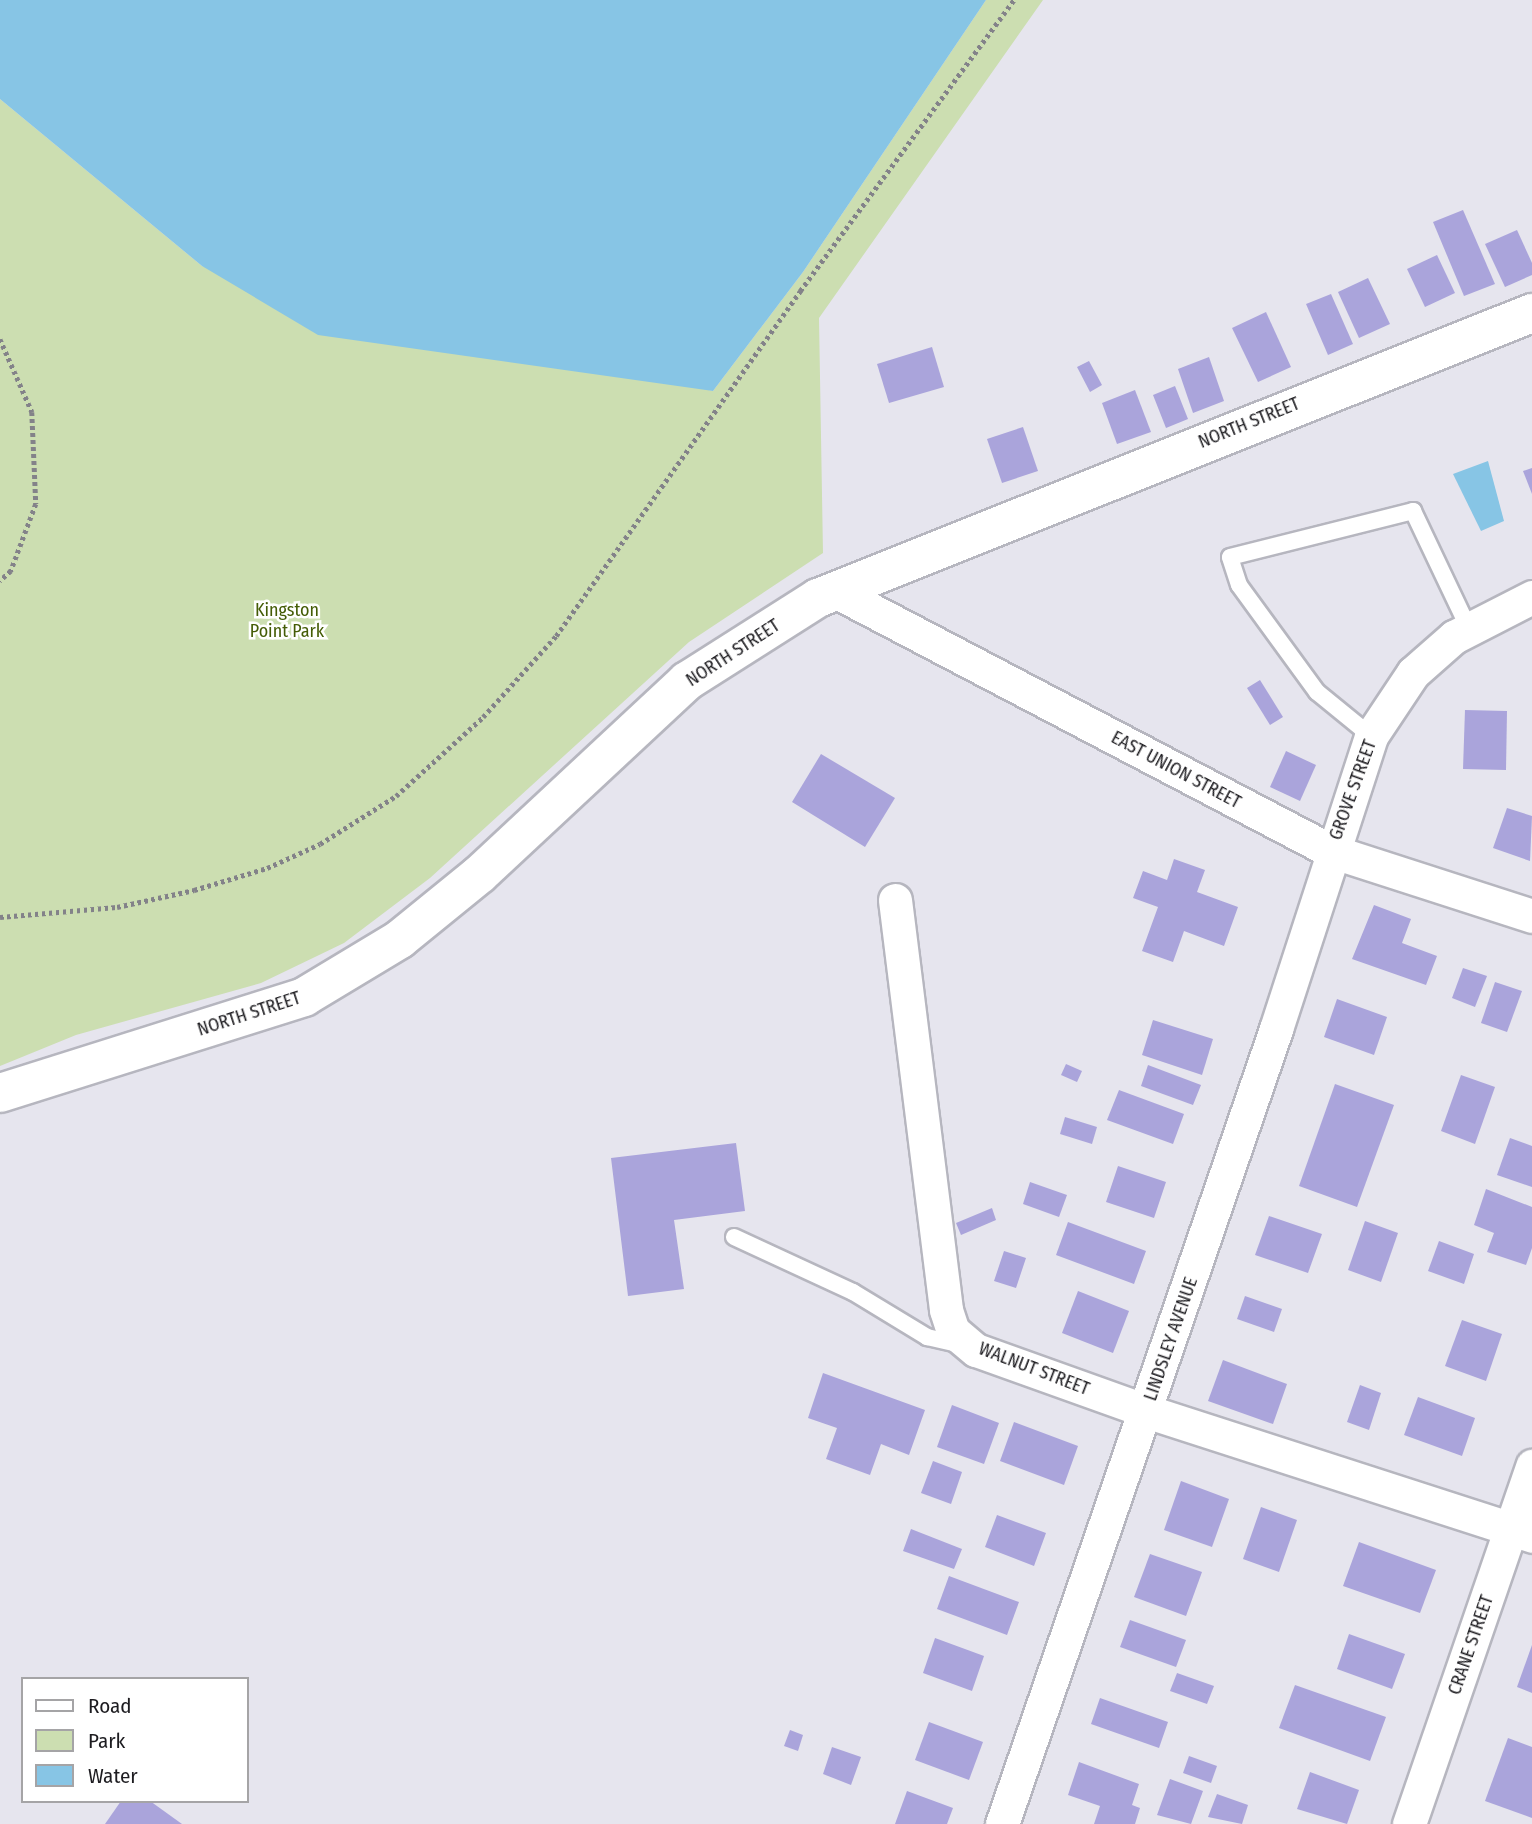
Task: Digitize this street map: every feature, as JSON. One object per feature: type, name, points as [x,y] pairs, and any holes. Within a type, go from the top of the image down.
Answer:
[{"type":"street","name":"NORTH STREET","points":[[0,1093],[304,997],[379,952],[480,874],[688,681],[835,591],[1532,313]]},
{"type":"street","name":"EAST UNION STREET","points":[[835,591],[1331,851],[1532,916]]},
{"type":"street","name":"GROVE STREET","points":[[1331,851],[1371,736],[1413,673],[1469,629],[1532,597]]},
{"type":"street","name":"LINDSLEY AVENUE","points":[[1002,1824],[1146,1411],[1331,851]]},
{"type":"street","name":"WALNUT STREET","points":[[895,900],[946,1311],[953,1331],[969,1344],[1146,1411],[1522,1532]]},
{"type":"street","name":"CRANE STREET","points":[[1409,1824],[1522,1532],[1532,1466]]},
{"type":"lane","points":[[1371,736],[1317,692],[1239,585],[1230,556],[1413,511],[1469,629]]},
{"type":"lane","points":[[734,1237],[853,1292],[927,1337],[954,1346],[969,1344]]},
{"type":"path","points":[[0,917],[117,906],[243,876],[320,844],[396,796],[482,717],[556,636],[800,291],[1014,0]]},
{"type":"path","points":[[0,339],[32,412],[36,504],[11,571],[0,581]]},
{"type":"green space","name":"Kingston Point Park","points":[[986,0],[1043,0],[819,318],[823,553],[689,642],[430,878],[344,943],[261,983],[76,1035],[0,1066],[0,99],[202,266],[713,391],[803,272]]},
{"type":"water","points":[[0,0],[986,0],[803,272],[713,391],[318,335],[202,266],[0,99]]},
{"type":"water","points":[[1488,461],[1504,521],[1481,531],[1453,474]]},
{"type":"building","points":[[1463,210],[1495,284],[1464,296],[1433,222]]},
{"type":"building","points":[[1517,230],[1532,263],[1532,275],[1505,287],[1485,244]]},
{"type":"building","points":[[1437,255],[1455,293],[1425,307],[1407,269]]},
{"type":"building","points":[[1368,278],[1390,324],[1359,338],[1338,292]]},
{"type":"building","points":[[1331,294],[1353,344],[1328,355],[1306,304]]},
{"type":"building","points":[[1266,312],[1291,367],[1258,382],[1232,328]]},
{"type":"building","points":[[932,347],[944,387],[889,403],[877,364]]},
{"type":"building","points":[[1209,357],[1224,401],[1193,413],[1178,369]]},
{"type":"building","points":[[1089,361],[1102,385],[1090,392],[1077,367]]},
{"type":"building","points":[[1175,386],[1188,419],[1166,428],[1153,395]]},
{"type":"building","points":[[1135,390],[1151,432],[1117,444],[1102,403]]},
{"type":"building","points":[[1023,427],[1038,471],[1002,483],[987,439]]},
{"type":"building","points":[[1532,468],[1532,494],[1523,471]]},
{"type":"building","points":[[1260,680],[1283,717],[1270,725],[1247,688]]},
{"type":"building","points":[[1465,710],[1507,711],[1506,770],[1463,769]]},
{"type":"building","points":[[1286,751],[1316,765],[1300,801],[1270,787]]},
{"type":"building","points":[[821,754],[895,798],[865,847],[792,802]]},
{"type":"building","points":[[1507,808],[1532,816],[1530,861],[1493,848]]},
{"type":"building","points":[[1174,859],[1205,870],[1197,892],[1238,907],[1224,946],[1184,931],[1173,962],[1142,951],[1158,907],[1133,898],[1143,871],[1167,880]]},
{"type":"building","points":[[1374,905],[1411,919],[1402,943],[1437,956],[1426,985],[1352,959]]},
{"type":"building","points":[[1463,968],[1487,976],[1475,1007],[1452,998]]},
{"type":"building","points":[[1495,982],[1522,991],[1507,1032],[1481,1023]]},
{"type":"building","points":[[1337,999],[1387,1017],[1374,1055],[1324,1037]]},
{"type":"building","points":[[1153,1020],[1213,1039],[1202,1075],[1142,1055]]},
{"type":"building","points":[[1066,1064],[1082,1071],[1077,1082],[1061,1075]]},
{"type":"building","points":[[1148,1065],[1201,1085],[1193,1105],[1141,1086]]},
{"type":"building","points":[[1461,1075],[1495,1087],[1475,1144],[1441,1131]]},
{"type":"building","points":[[1335,1084],[1394,1105],[1357,1207],[1299,1186]]},
{"type":"building","points":[[1119,1090],[1184,1114],[1173,1144],[1107,1120]]},
{"type":"building","points":[[1065,1117],[1097,1127],[1092,1144],[1060,1134]]},
{"type":"building","points":[[1510,1138],[1532,1146],[1532,1187],[1497,1175]]},
{"type":"building","points":[[736,1143],[745,1211],[674,1220],[684,1289],[628,1296],[611,1158]]},
{"type":"building","points":[[1118,1166],[1166,1182],[1154,1218],[1106,1202]]},
{"type":"building","points":[[1030,1182],[1067,1195],[1059,1217],[1023,1204]]},
{"type":"building","points":[[1486,1189],[1532,1207],[1532,1248],[1526,1265],[1487,1252],[1494,1233],[1474,1225]]},
{"type":"building","points":[[992,1208],[996,1220],[961,1235],[956,1223]]},
{"type":"building","points":[[1269,1216],[1322,1234],[1308,1273],[1255,1255]]},
{"type":"building","points":[[1365,1221],[1398,1233],[1381,1282],[1348,1270]]},
{"type":"building","points":[[1068,1222],[1146,1251],[1134,1284],[1056,1255]]},
{"type":"building","points":[[1439,1241],[1474,1254],[1464,1284],[1428,1271]]},
{"type":"building","points":[[1004,1251],[1026,1258],[1016,1288],[994,1281]]},
{"type":"building","points":[[1078,1291],[1129,1311],[1113,1353],[1062,1333]]},
{"type":"building","points":[[1245,1296],[1282,1309],[1274,1332],[1237,1319]]},
{"type":"building","points":[[1462,1320],[1502,1334],[1486,1381],[1445,1366]]},
{"type":"building","points":[[1223,1360],[1287,1384],[1273,1424],[1208,1401]]},
{"type":"building","points":[[823,1373],[925,1410],[909,1455],[881,1444],[870,1475],[826,1459],[837,1428],[808,1418]]},
{"type":"building","points":[[1360,1385],[1381,1393],[1369,1430],[1347,1422]]},
{"type":"building","points":[[1418,1397],[1475,1418],[1462,1456],[1404,1435]]},
{"type":"building","points":[[952,1405],[999,1423],[984,1464],[937,1447]]},
{"type":"building","points":[[1014,1422],[1078,1446],[1064,1485],[1000,1461]]},
{"type":"building","points":[[933,1461],[962,1472],[951,1504],[921,1493]]},
{"type":"building","points":[[1181,1481],[1229,1499],[1212,1547],[1164,1530]]},
{"type":"building","points":[[1261,1507],[1297,1520],[1279,1572],[1243,1559]]},
{"type":"building","points":[[997,1515],[1046,1533],[1034,1566],[985,1547]]},
{"type":"building","points":[[911,1529],[962,1549],[954,1569],[903,1551]]},
{"type":"building","points":[[1359,1542],[1436,1570],[1420,1613],[1343,1586]]},
{"type":"building","points":[[1150,1554],[1202,1572],[1186,1616],[1134,1597]]},
{"type":"building","points":[[949,1576],[1019,1602],[1007,1635],[937,1609]]},
{"type":"building","points":[[1130,1620],[1186,1640],[1176,1667],[1120,1647]]},
{"type":"building","points":[[1349,1634],[1405,1654],[1392,1689],[1337,1669]]},
{"type":"building","points":[[935,1638],[984,1656],[972,1691],[923,1673]]},
{"type":"building","points":[[1532,1645],[1532,1693],[1517,1687]]},
{"type":"building","points":[[1177,1673],[1214,1686],[1207,1704],[1170,1691]]},
{"type":"building","points":[[1295,1685],[1386,1717],[1370,1761],[1279,1728]]},
{"type":"building","points":[[1100,1698],[1168,1722],[1159,1748],[1091,1724]]},
{"type":"building","points":[[929,1722],[983,1742],[969,1780],[915,1760]]},
{"type":"building","points":[[790,1730],[803,1735],[798,1751],[784,1746]]},
{"type":"building","points":[[1508,1738],[1532,1747],[1532,1818],[1485,1801]]},
{"type":"building","points":[[832,1747],[861,1757],[851,1785],[823,1774]]},
{"type":"building","points":[[1189,1756],[1217,1766],[1211,1783],[1183,1773]]},
{"type":"building","points":[[1079,1762],[1139,1784],[1132,1805],[1140,1808],[1135,1824],[1094,1824],[1100,1806],[1068,1795]]},
{"type":"building","points":[[1310,1772],[1359,1790],[1347,1824],[1297,1809]]},
{"type":"building","points":[[1170,1779],[1203,1791],[1191,1824],[1157,1815]]},
{"type":"building","points":[[907,1791],[953,1808],[947,1824],[895,1824]]},
{"type":"building","points":[[1217,1794],[1248,1805],[1242,1824],[1208,1817]]},
{"type":"building","points":[[120,1803],[153,1803],[182,1824],[105,1824]]}]
